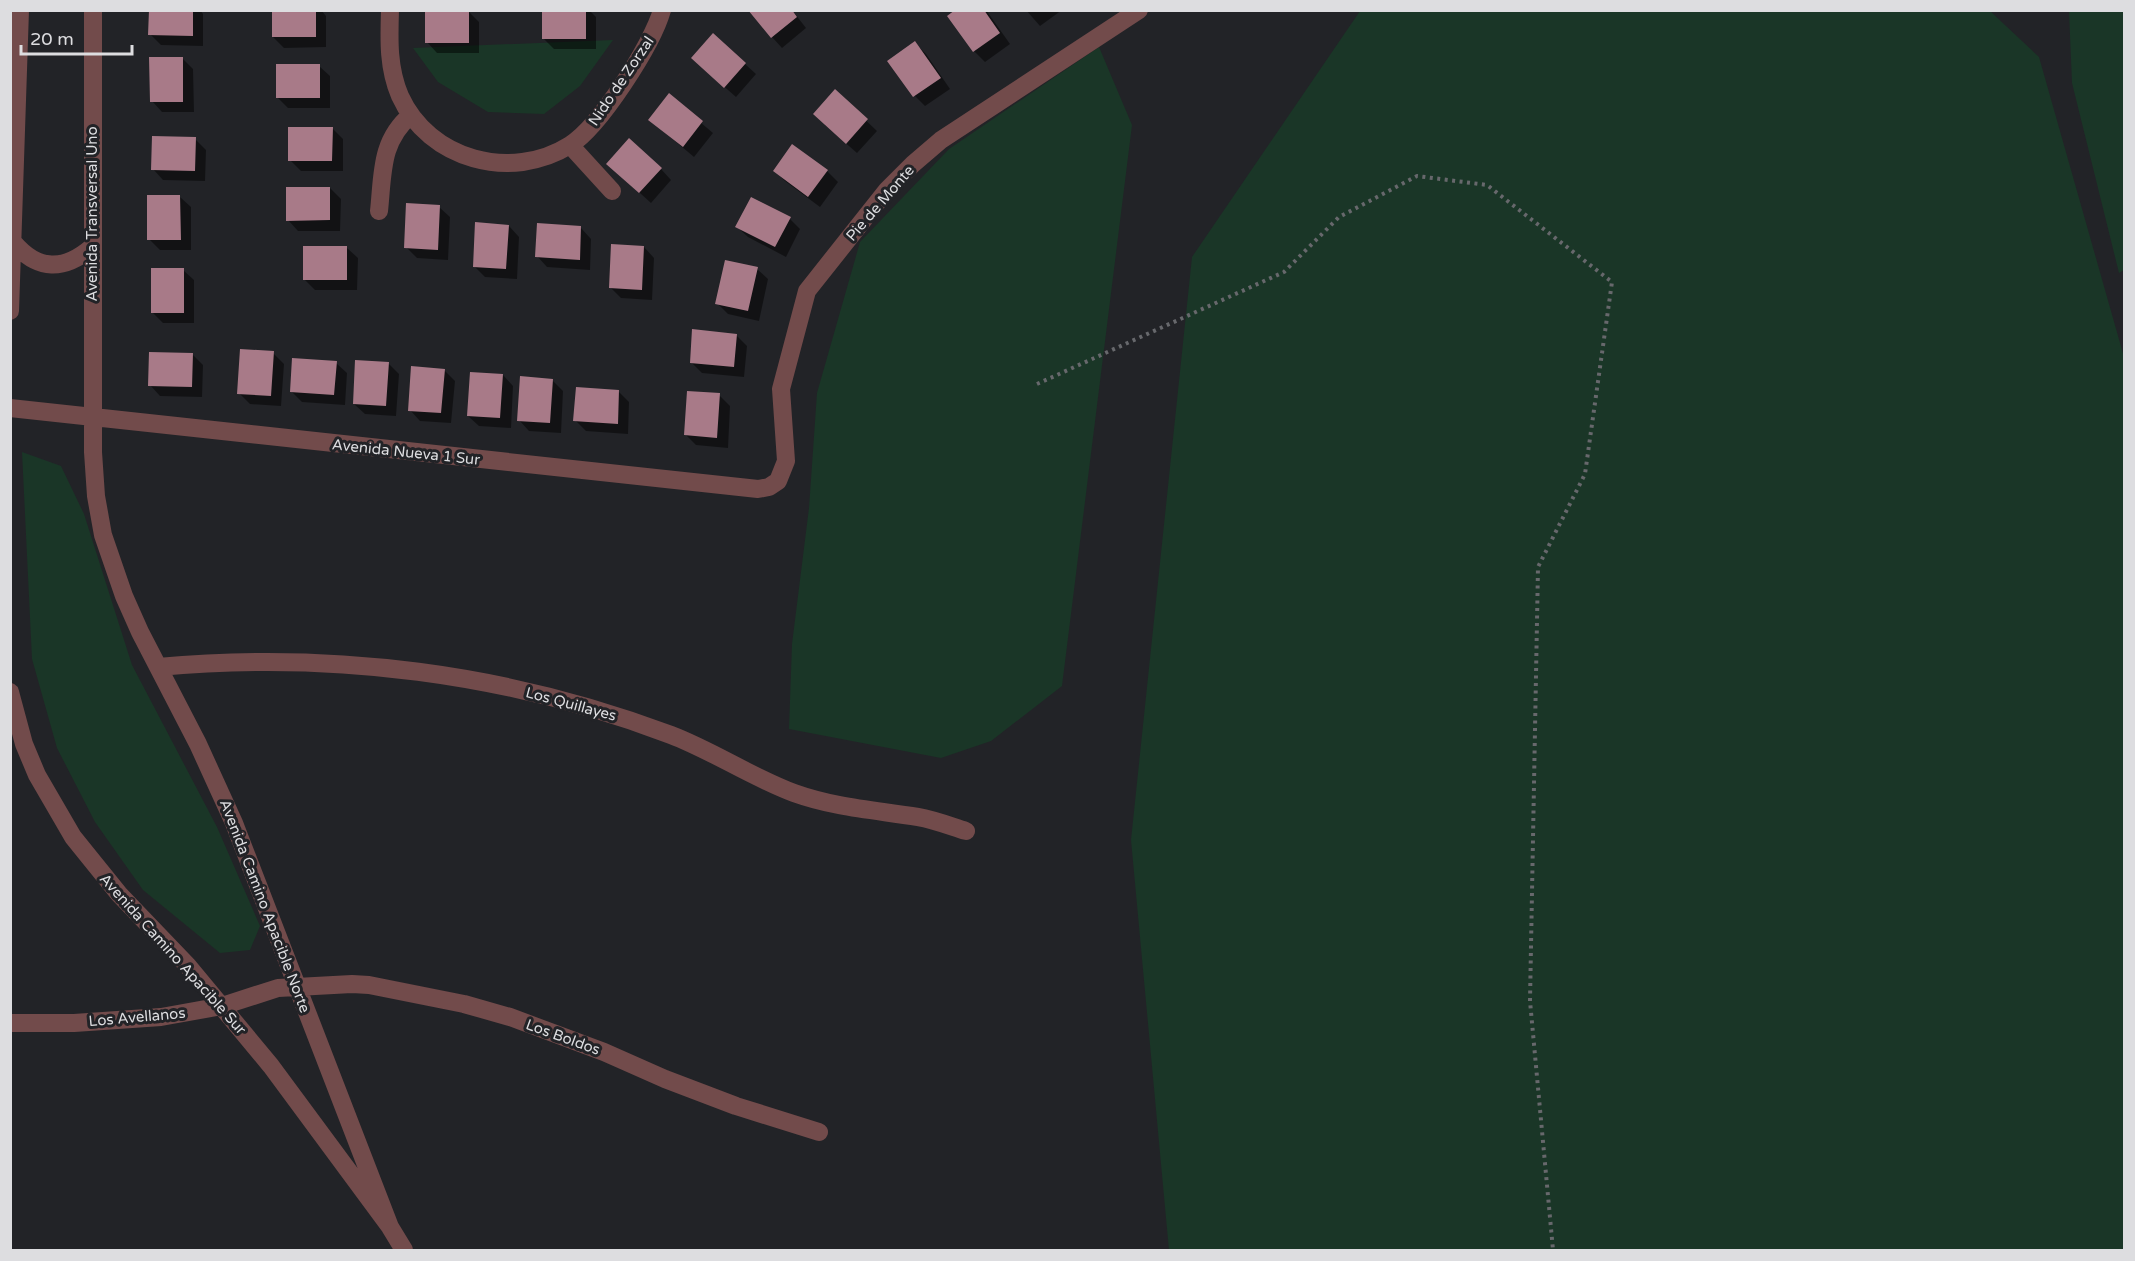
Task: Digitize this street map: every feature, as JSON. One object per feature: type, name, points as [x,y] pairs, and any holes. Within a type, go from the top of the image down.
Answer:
[{"type":"street","points":[[10,311],[20,10]]},
{"type":"street","name":"Avenida Transversal Uno","points":[[93,10],[94,418]]},
{"type":"street","name":"Nido de Zorzal","points":[[390,10],[389,52],[392,74],[411,116],[423,130],[453,152],[476,160],[500,163],[524,162],[549,156],[570,145],[585,133],[609,104],[651,37],[662,10]]},
{"type":"street","name":"Pie de Monte","points":[[786,461],[781,389],[807,291],[887,190],[941,140],[1139,10]]},
{"type":"street","points":[[379,211],[387,146],[400,124],[411,116]]},
{"type":"street","points":[[570,145],[612,190]]},
{"type":"street","points":[[14,243],[35,261],[48,265],[64,264],[80,258],[92,247]]},
{"type":"street","name":"Avenida Nueva 1 Sur","points":[[10,408],[758,489],[769,487],[778,481],[786,461]]},
{"type":"street","name":"Avenida Camino Apacible Norte","points":[[94,418],[96,496],[103,535],[124,596],[198,744],[234,823],[390,1227]]},
{"type":"street","name":"Los Quillayes","points":[[158,667],[244,661],[308,661],[430,672],[487,682],[611,715],[673,736],[770,783],[821,801],[875,812],[920,817],[966,831]]},
{"type":"street","name":"Avenida Camino Apacible Sur","points":[[10,692],[13,713],[37,775],[73,837],[119,894],[188,966],[222,1006],[318,1127],[390,1227]]},
{"type":"street","name":"Los Boldos","points":[[296,986],[361,984],[464,1004],[510,1017],[736,1106],[819,1132]]},
{"type":"street","name":"Los Avellanos","points":[[10,1023],[74,1023],[161,1017],[222,1006],[278,988],[296,986]]},
{"type":"street","points":[[390,1227],[404,1251]]},
{"type":"path","points":[[1037,384],[1284,272],[1339,217],[1417,176],[1487,185],[1612,282],[1584,474],[1538,567],[1530,1001],[1553,1251]]},
{"type":"green space","points":[[1360,11],[1990,11],[2039,57],[2124,357],[2124,1250],[1169,1250],[1131,840],[1192,257]]},
{"type":"green space","points":[[2069,11],[2124,11],[2124,270],[2119,273],[2072,83]]},
{"type":"green space","points":[[613,40],[580,86],[544,114],[488,112],[438,82],[413,48]]},
{"type":"green space","points":[[1099,47],[1132,125],[1062,686],[991,741],[941,758],[789,729],[792,644],[809,508],[817,393],[860,242],[949,149]]},
{"type":"green space","points":[[22,452],[61,466],[84,514],[132,665],[217,827],[260,926],[250,950],[220,953],[143,890],[95,822],[57,748],[32,659]]},
{"type":"building","points":[[149,10],[193,10],[193,36],[148,35]]},
{"type":"building","points":[[272,10],[316,10],[316,37],[272,37]]},
{"type":"building","points":[[425,10],[469,10],[469,43],[425,43]]},
{"type":"building","points":[[542,10],[586,10],[586,39],[542,39]]},
{"type":"building","points":[[748,10],[792,10],[797,17],[771,38]]},
{"type":"building","points":[[955,10],[984,10],[1000,33],[973,52],[947,16]]},
{"type":"building","points":[[713,33],[746,63],[724,88],[691,58]]},
{"type":"building","points":[[915,41],[941,78],[913,97],[887,61]]},
{"type":"building","points":[[149,57],[183,57],[183,102],[150,102]]},
{"type":"building","points":[[276,64],[320,64],[320,98],[276,98]]},
{"type":"building","points":[[835,89],[868,119],[846,144],[813,114]]},
{"type":"building","points":[[669,93],[703,121],[683,147],[648,120]]},
{"type":"building","points":[[288,127],[333,127],[332,161],[288,161]]},
{"type":"building","points":[[152,136],[196,137],[195,171],[151,170]]},
{"type":"building","points":[[629,138],[662,168],[639,193],[606,164]]},
{"type":"building","points":[[792,144],[828,170],[808,197],[773,171]]},
{"type":"building","points":[[286,187],[330,187],[330,220],[286,221]]},
{"type":"building","points":[[147,195],[180,195],[181,240],[147,240]]},
{"type":"building","points":[[751,197],[791,217],[775,247],[735,227]]},
{"type":"building","points":[[406,203],[440,205],[438,250],[404,248]]},
{"type":"building","points":[[475,222],[509,225],[506,269],[473,267]]},
{"type":"building","points":[[537,223],[581,226],[580,260],[535,257]]},
{"type":"building","points":[[611,244],[644,246],[642,290],[609,288]]},
{"type":"building","points":[[303,246],[347,246],[347,280],[303,280]]},
{"type":"building","points":[[725,260],[758,267],[748,311],[715,304]]},
{"type":"building","points":[[151,268],[184,268],[184,313],[151,313]]},
{"type":"building","points":[[692,329],[737,334],[734,367],[690,363]]},
{"type":"building","points":[[240,349],[274,351],[271,396],[237,394]]},
{"type":"building","points":[[149,352],[193,353],[192,387],[148,386]]},
{"type":"building","points":[[292,358],[337,361],[334,395],[290,392]]},
{"type":"building","points":[[355,360],[389,362],[386,406],[353,404]]},
{"type":"building","points":[[411,366],[445,369],[441,413],[408,411]]},
{"type":"building","points":[[470,372],[503,374],[500,418],[467,416]]},
{"type":"building","points":[[520,376],[553,379],[550,423],[517,421]]},
{"type":"building","points":[[576,387],[619,390],[618,424],[573,421]]},
{"type":"building","points":[[687,391],[720,393],[717,438],[684,435]]}]
